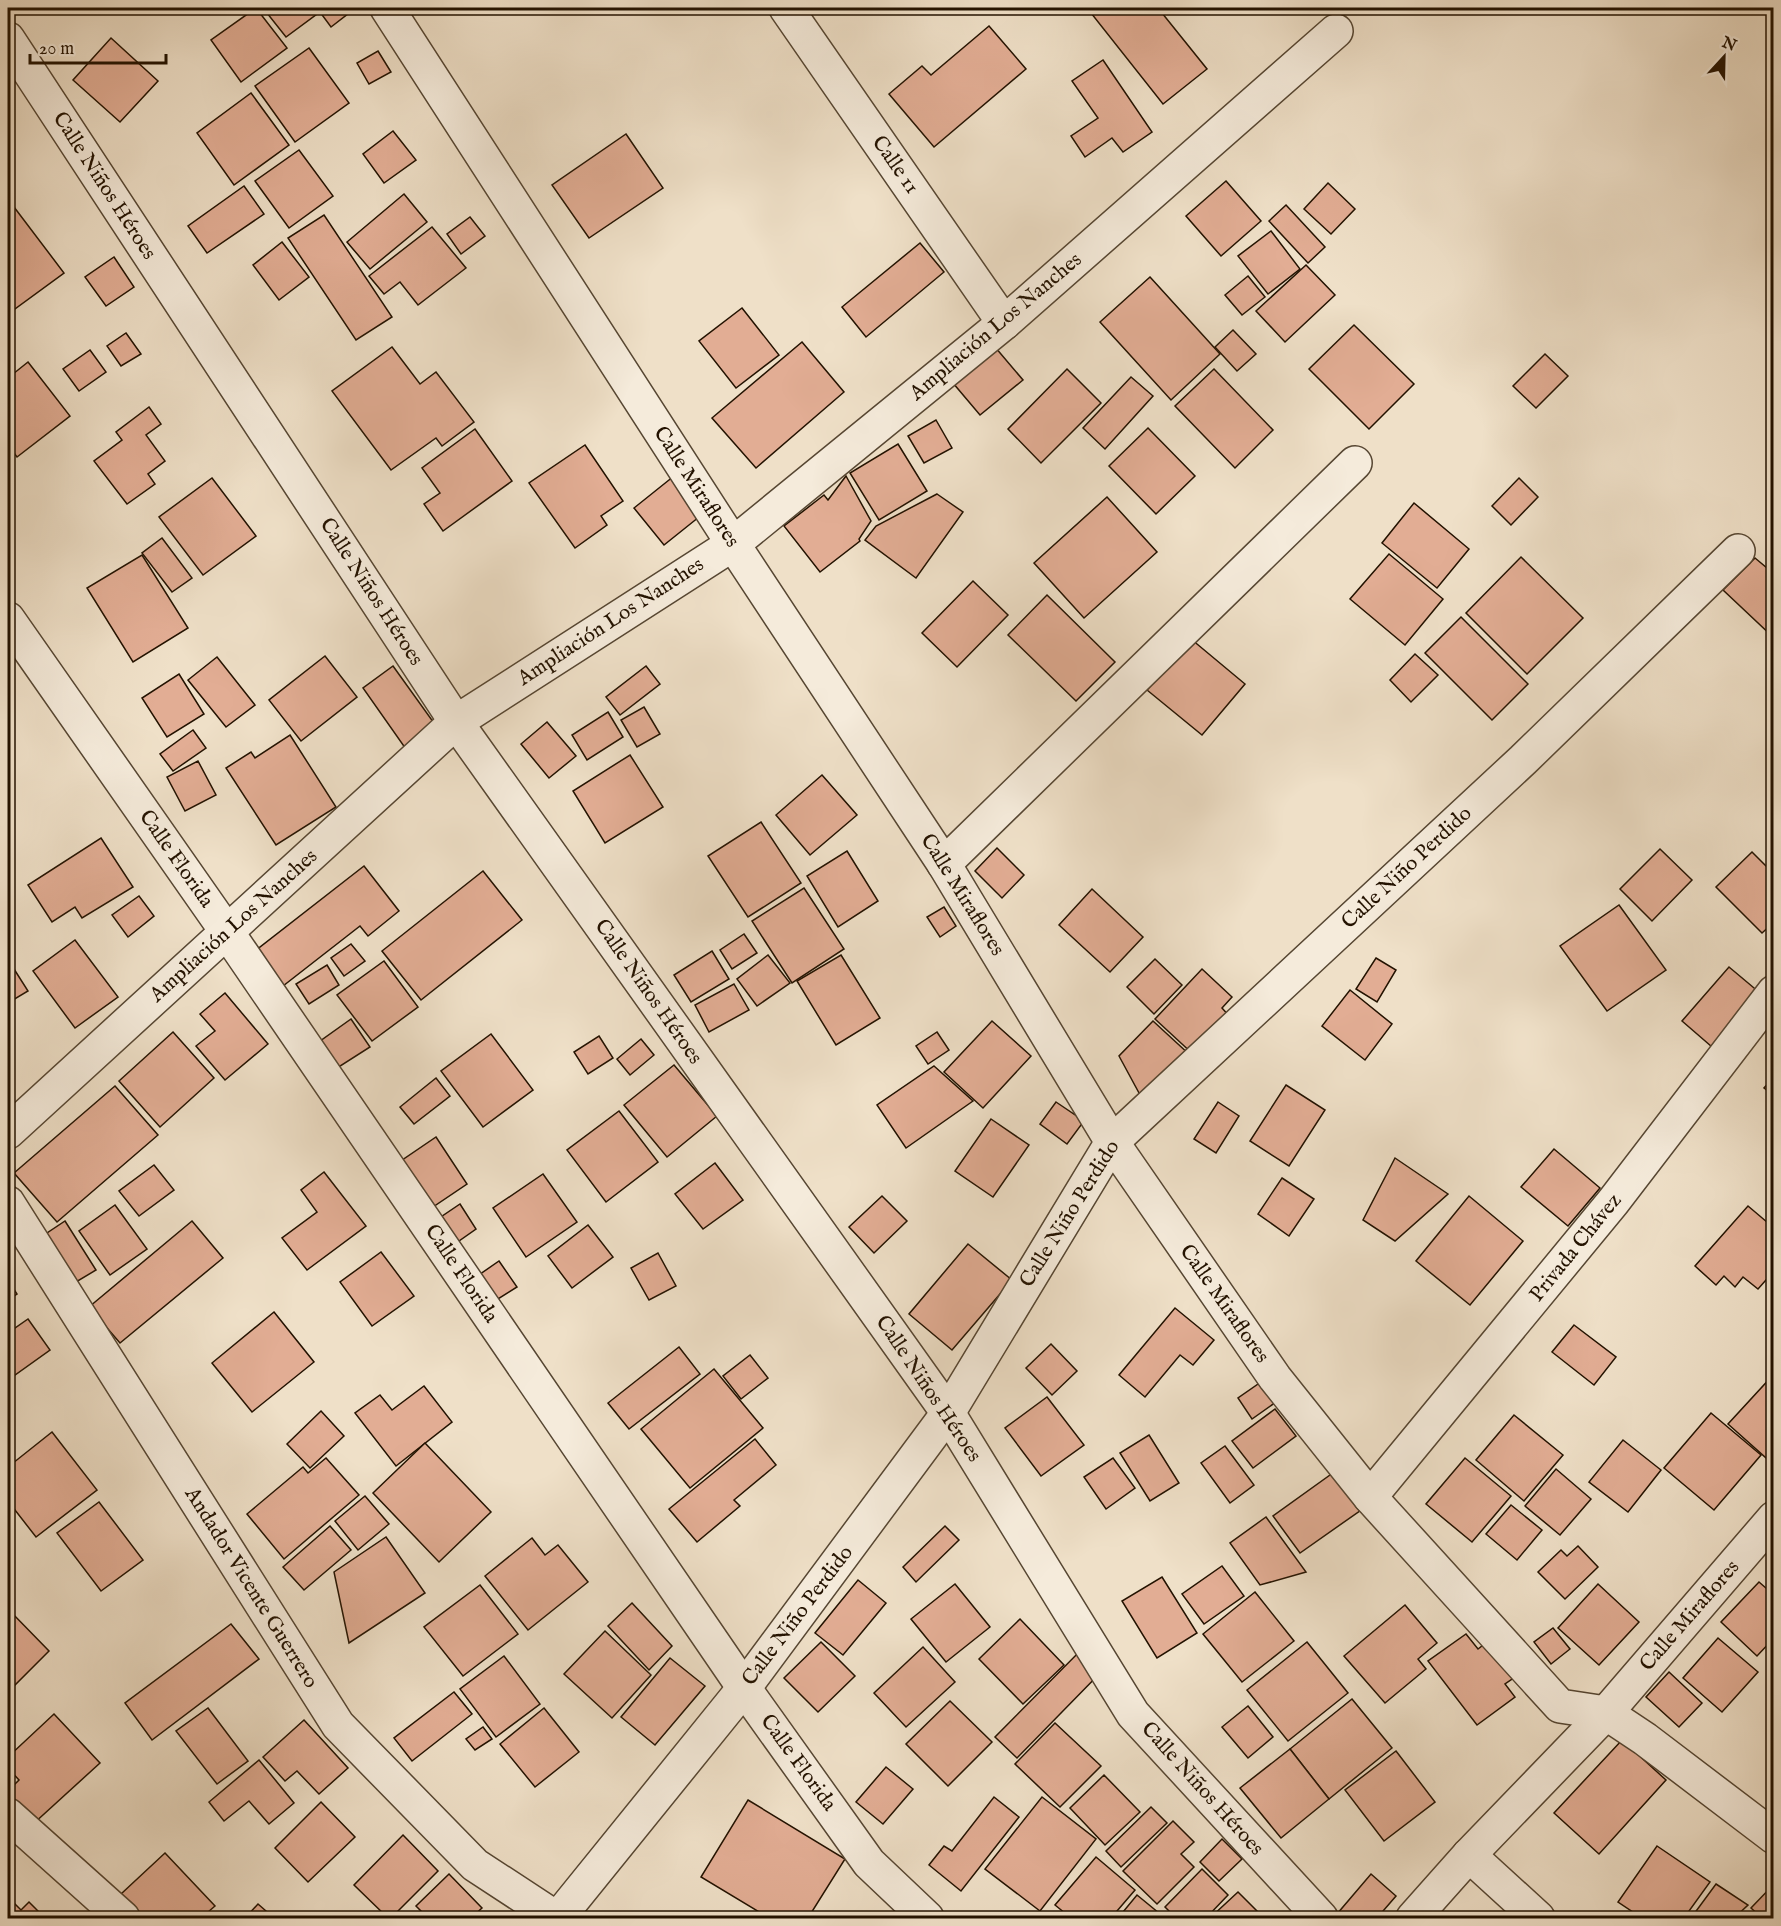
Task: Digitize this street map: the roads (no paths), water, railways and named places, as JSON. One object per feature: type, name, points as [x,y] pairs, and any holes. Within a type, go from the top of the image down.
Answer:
[{"type":"street","name":"Calle Miraflores","points":[[387,8],[733,544],[944,864],[1112,1142],[1275,1378],[1370,1497],[1560,1706],[1606,1713],[1645,1739],[1773,1837]]},
{"type":"street","name":"Calle 11","points":[[786,8],[1004,323]]},
{"type":"street","name":"Ampliación Los Nanches","points":[[8,1132],[456,722],[733,544],[1004,323],[1336,31]]},
{"type":"street","name":"Calle Niños Héroes","points":[[8,39],[456,722],[948,1413],[1133,1714],[1321,1918]]},
{"type":"street","points":[[944,864],[1355,463]]},
{"type":"street","name":"Calle Niño Perdido","points":[[557,1918],[744,1688],[948,1413],[1112,1142],[1523,760],[1738,551]]},
{"type":"street","name":"Calle Florida","points":[[8,619],[227,932],[744,1688],[869,1863],[927,1918]]},
{"type":"street","name":"Privada Chávez","points":[[1370,1497],[1613,1202],[1773,992]]},
{"type":"street","name":"Andador Vicente Guerrero","points":[[8,1203],[338,1725],[476,1865],[557,1918]]},
{"type":"street","name":"Calle Miraflores","points":[[1606,1713],[1773,1518]]},
{"type":"street","points":[[1413,1918],[1469,1855],[1606,1713]]},
{"type":"street","points":[[8,1815],[123,1918]]},
{"type":"street","points":[[1469,1855],[1538,1918]]}]
